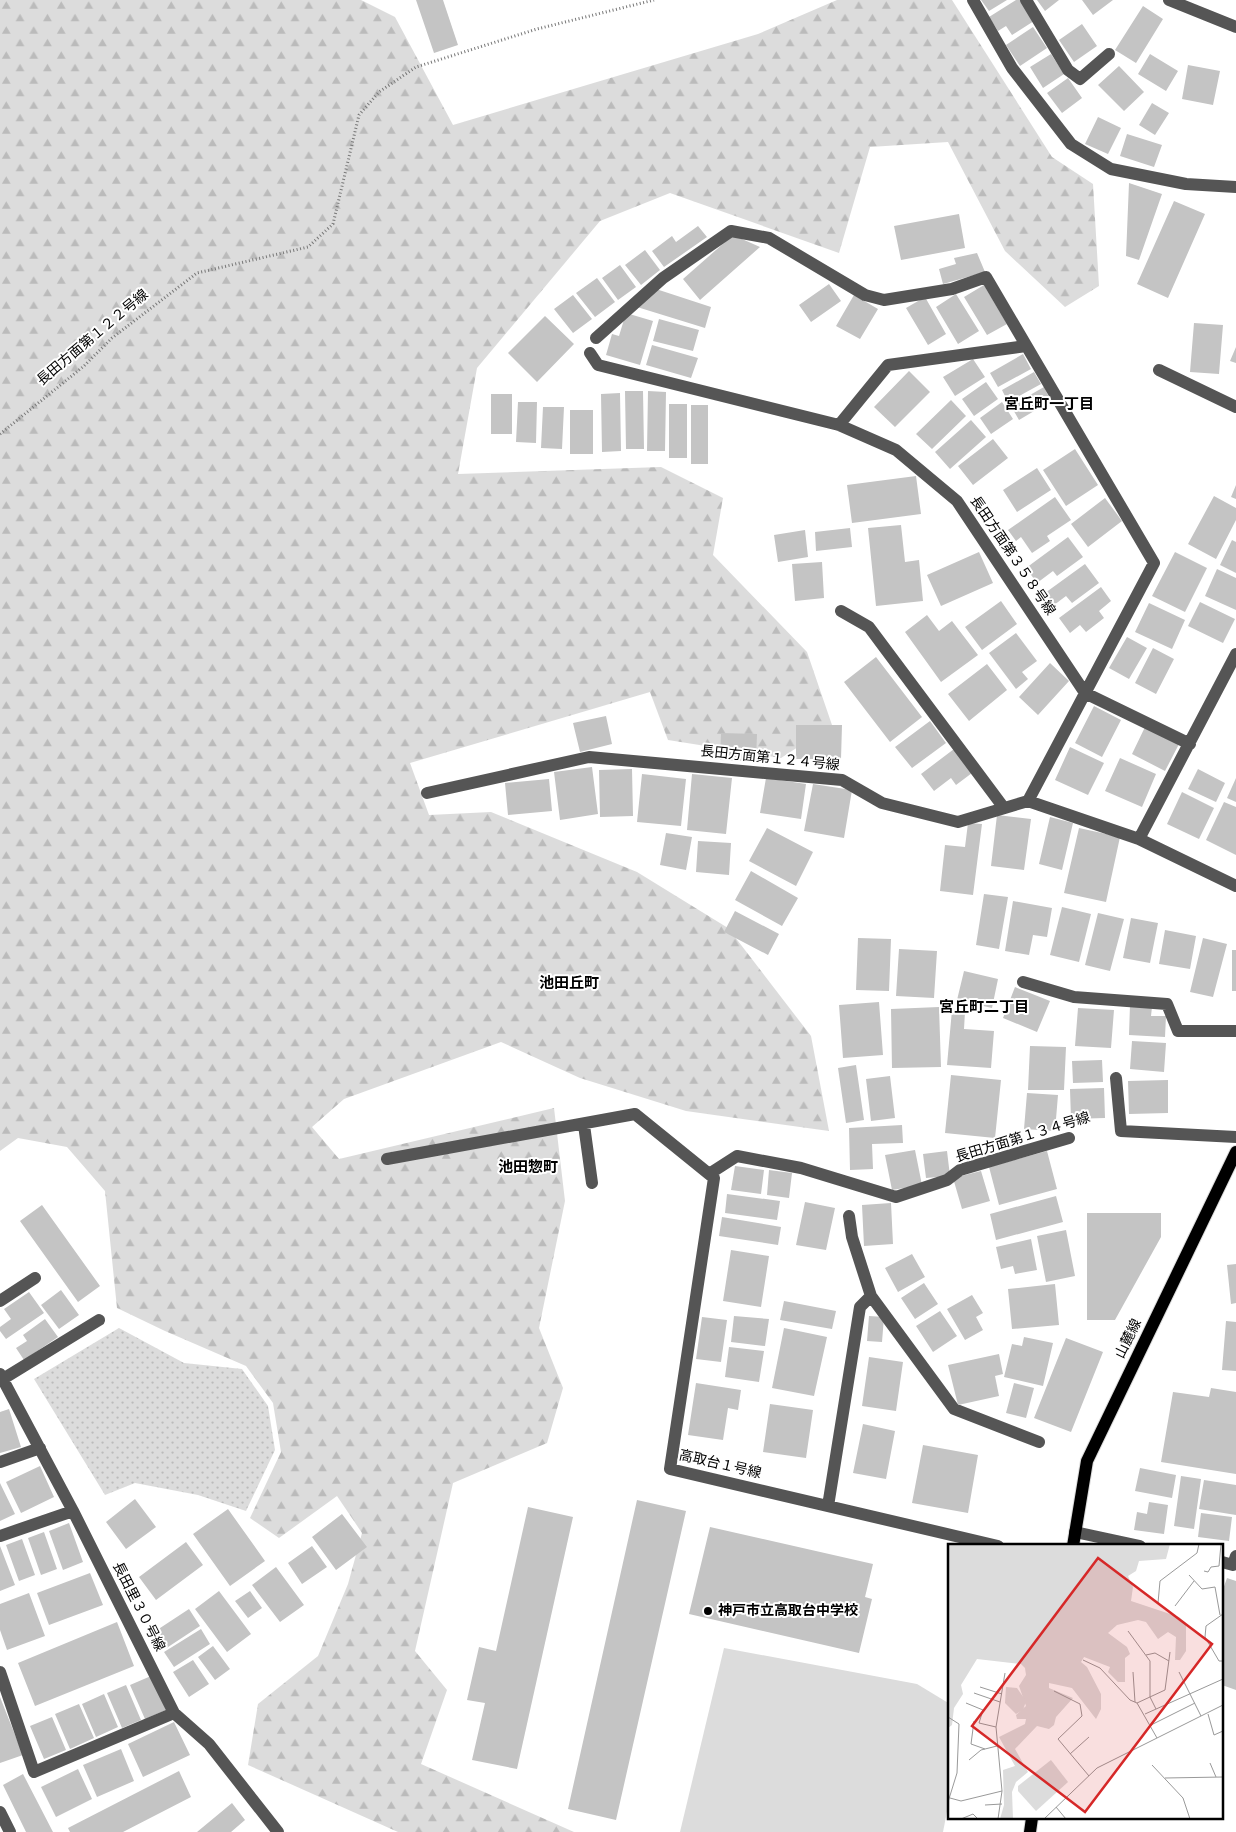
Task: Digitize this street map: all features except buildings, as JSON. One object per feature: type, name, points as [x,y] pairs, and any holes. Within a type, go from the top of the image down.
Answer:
[{"type":"main road","name":"山麓線","points":[[1073,1544],[1087,1461],[1236,1152]]},
{"type":"street","points":[[973,0],[1012,68],[1071,144],[1111,169],[1186,184],[1236,187]]},
{"type":"street","points":[[1026,0],[1068,70],[1080,79],[1109,54]]},
{"type":"street","points":[[1169,0],[1236,27]]},
{"type":"street","points":[[596,338],[663,278],[731,231],[769,238],[865,295],[884,300],[952,289],[986,277],[1154,563],[1028,801],[1139,839],[1236,886]]},
{"type":"street","points":[[839,425],[888,365],[1026,346]]},
{"type":"street","name":"長田方面第３５８号線","points":[[590,353],[598,365],[839,425],[896,450],[957,501],[1085,693]]},
{"type":"street","points":[[1159,370],[1236,407]]},
{"type":"street","points":[[840,611],[869,626],[1004,808]]},
{"type":"street","points":[[1139,839],[1236,654]]},
{"type":"street","points":[[1085,693],[1190,744]]},
{"type":"street","name":"長田方面第１２４号線","points":[[427,793],[589,757],[842,780],[882,803],[958,822],[1028,801]]},
{"type":"street","points":[[1023,982],[1074,997],[1167,1004],[1178,1031],[1236,1031]]},
{"type":"street","points":[[1116,1078],[1121,1131],[1236,1137]]},
{"type":"street","points":[[387,1159],[584,1125],[635,1114],[709,1174]]},
{"type":"street","points":[[584,1125],[592,1183]]},
{"type":"street","name":"長田方面第１３４号線","points":[[709,1174],[737,1156],[801,1168],[896,1198],[947,1180],[960,1170],[1069,1138]]},
{"type":"street","name":"高取台１号線","points":[[709,1174],[714,1178],[670,1469],[990,1544]]},
{"type":"street","points":[[849,1216],[852,1237],[871,1296],[954,1409],[1039,1442]]},
{"type":"street","points":[[0,1300],[35,1278]]},
{"type":"street","points":[[828,1506],[860,1307],[871,1296]]},
{"type":"street","points":[[1,1377],[98,1320]]},
{"type":"street","name":"長田里３０号線","points":[[1,1377],[73,1511],[174,1713],[209,1744],[278,1832]]},
{"type":"street","points":[[0,1462],[40,1448]]},
{"type":"street","points":[[0,1536],[73,1511]]},
{"type":"street","points":[[1075,1532],[1131,1544]]},
{"type":"street","points":[[1224,1563],[1233,1565],[1236,1556]]},
{"type":"street","points":[[0,1672],[34,1772],[174,1713]]},
{"type":"street","points":[[0,1812],[10,1832]]},
{"type":"path","name":"長田方面第１２２号線","points":[[0,434],[84,366],[112,338],[197,274],[308,247],[332,224],[359,115],[379,92],[416,68],[537,29],[654,0]]},
{"type":"green space","points":[[0,0],[361,0],[395,17],[453,125],[758,34],[837,0],[952,0],[1052,157],[1093,184],[1099,286],[1065,307],[1005,251],[948,142],[870,147],[839,253],[670,193],[600,221],[477,368],[458,474],[661,467],[723,498],[713,555],[807,652],[832,725],[781,758],[668,740],[650,692],[410,763],[429,815],[491,812],[637,872],[728,928],[811,1036],[829,1131],[686,1111],[580,1078],[501,1042],[344,1099],[312,1127],[339,1159],[554,1108],[565,1201],[539,1328],[563,1388],[547,1443],[453,1483],[415,1651],[447,1690],[421,1764],[574,1832],[398,1832],[248,1765],[258,1704],[318,1656],[348,1584],[362,1533],[337,1496],[279,1538],[250,1518],[281,1452],[273,1403],[246,1366],[117,1308],[105,1191],[67,1147],[18,1138],[0,1151]]},
{"type":"green space","points":[[119,1328],[184,1363],[242,1369],[268,1406],[275,1450],[246,1511],[198,1495],[135,1483],[105,1495],[34,1379]]},
{"type":"green space","points":[[724,1648],[917,1684],[948,1703],[948,1806],[943,1832],[680,1832]]},
{"type":"place","name":"神戸市立高取台中学校","points":[[708,1611]]},
{"type":"district","name":"宮丘町一丁目","points":[[1049,405]]},
{"type":"district","name":"池田丘町","points":[[569,984]]},
{"type":"district","name":"宮丘町二丁目","points":[[984,1008]]},
{"type":"district","name":"池田惣町","points":[[528,1168]]}]
